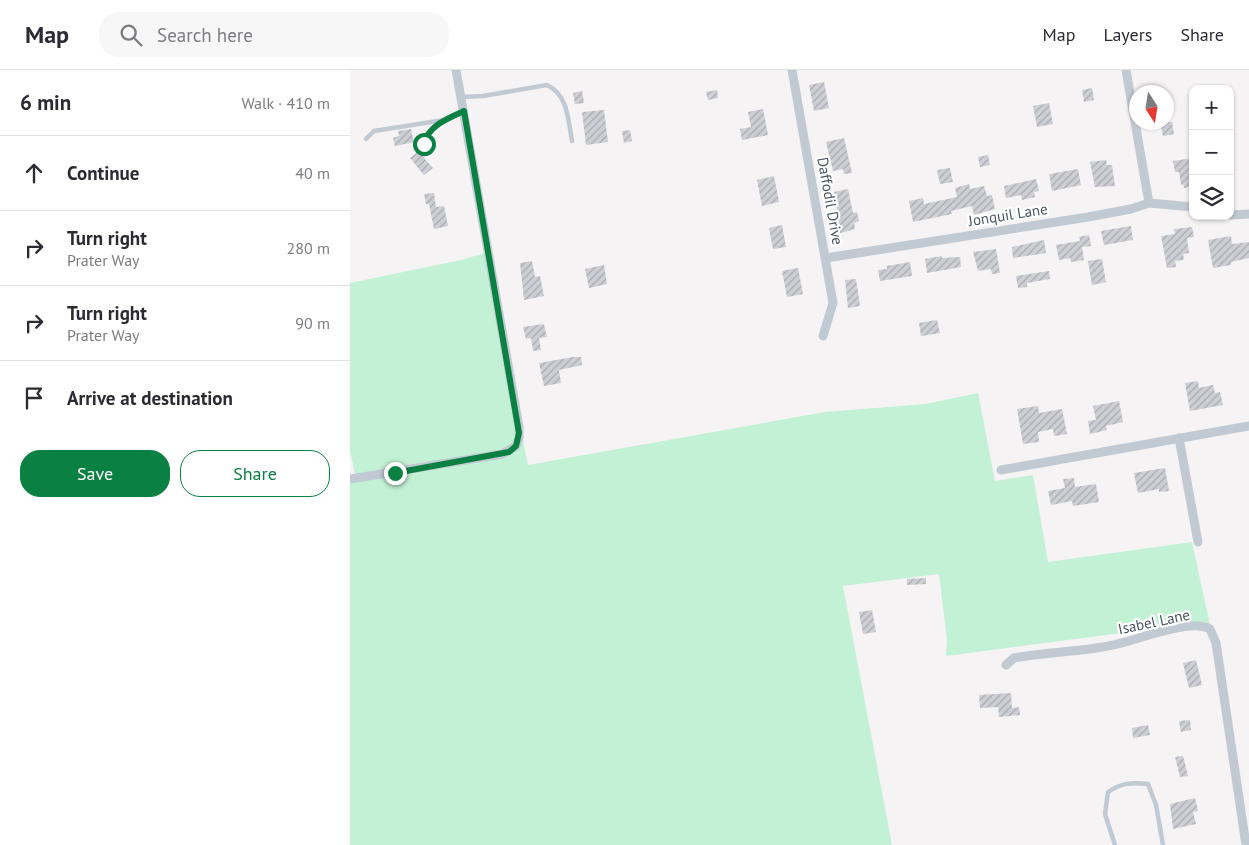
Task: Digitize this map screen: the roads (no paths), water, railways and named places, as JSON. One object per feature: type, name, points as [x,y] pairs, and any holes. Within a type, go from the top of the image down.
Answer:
[{"type":"street","points":[[350,479],[502,454],[512,449],[518,442],[519,427],[509,365],[456,70]]},
{"type":"street","name":"Daffodil Drive","points":[[792,70],[833,303],[823,336]]},
{"type":"street","points":[[1126,70],[1149,203]]},
{"type":"street","name":"Jonquil Lane","points":[[826,258],[1088,218],[1131,210],[1149,203],[1189,207]]},
{"type":"street","points":[[1234,216],[1249,214]]},
{"type":"street","points":[[1001,470],[1249,426]]},
{"type":"street","points":[[1179,438],[1198,542]]},
{"type":"street","name":"Isabel Lane","points":[[1006,665],[1014,658],[1114,644],[1170,630],[1202,626],[1210,629],[1216,643],[1246,845]]},
{"type":"lane","points":[[461,97],[483,96],[547,85],[556,89],[565,102],[572,141]]},
{"type":"lane","points":[[366,139],[374,131],[444,120],[464,111]]},
{"type":"lane","points":[[427,153],[424,144],[425,138],[444,120]]},
{"type":"lane","points":[[1115,845],[1105,814],[1108,792],[1119,785],[1134,782],[1148,784],[1156,805],[1164,845]]}]
